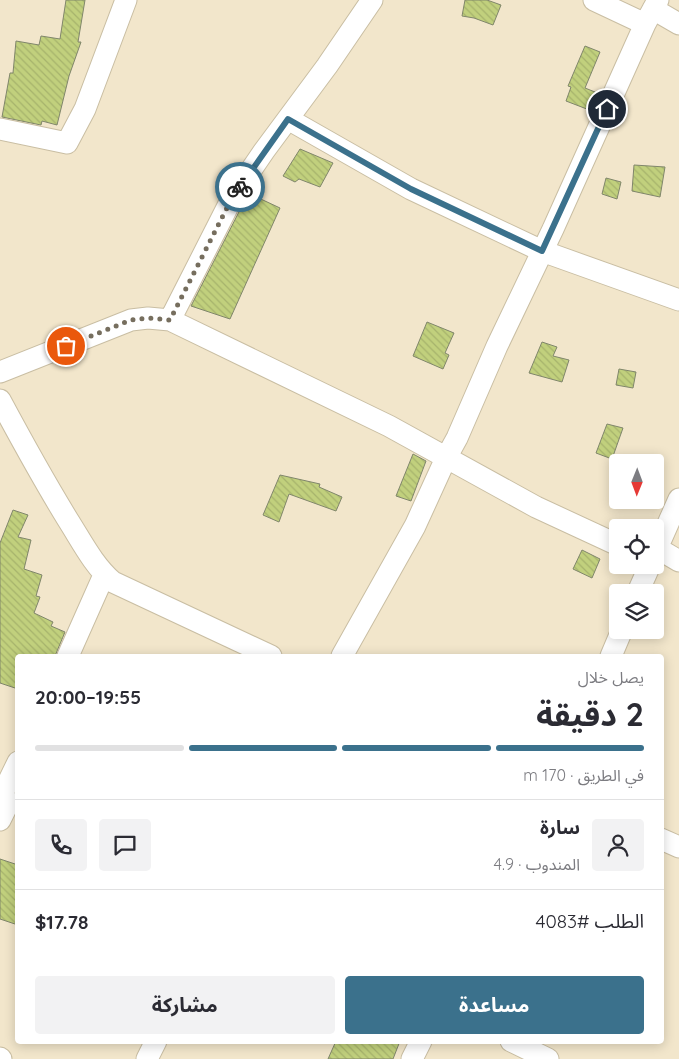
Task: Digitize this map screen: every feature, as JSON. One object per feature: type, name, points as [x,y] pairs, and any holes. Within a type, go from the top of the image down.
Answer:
[{"type":"street","points":[[0,129],[68,143],[85,109],[126,0]]},
{"type":"street","points":[[170,320],[232,198],[372,0]]},
{"type":"street","points":[[594,0],[652,11],[679,24]]},
{"type":"street","points":[[343,654],[414,526],[457,438],[497,346],[652,11]]},
{"type":"street","points":[[288,119],[411,189],[542,251],[679,300]]},
{"type":"street","points":[[0,372],[131,320],[148,318],[170,320],[389,426],[536,507],[609,541]]},
{"type":"street","points":[[0,400],[33,462],[104,575],[113,582],[267,654]]},
{"type":"street","points":[[664,533],[679,499]]},
{"type":"street","points":[[664,558],[679,561]]},
{"type":"street","points":[[69,654],[104,575]]},
{"type":"street","points":[[612,654],[618,639]]},
{"type":"street","points":[[5,804],[15,772]]},
{"type":"street","points":[[664,840],[679,847]]},
{"type":"street","points":[[147,1059],[154,1044]]},
{"type":"street","points":[[412,1059],[420,1044]]},
{"type":"street","points":[[517,1044],[548,1059]]},
{"type":"building","points":[[66,0],[85,0],[78,42],[81,42],[69,76],[57,125],[42,121],[41,125],[2,117],[10,73],[13,73],[16,41],[39,45],[41,36],[60,39]]},
{"type":"building","points":[[465,0],[487,0],[501,5],[493,25],[462,16]]},
{"type":"building","points":[[585,46],[600,52],[585,88],[600,94],[592,111],[566,101],[571,87],[568,86]]},
{"type":"building","points":[[300,149],[333,163],[320,187],[299,179],[295,182],[283,176]]},
{"type":"building","points":[[634,165],[665,167],[660,197],[632,191]]},
{"type":"building","points":[[606,178],[621,182],[617,199],[602,194]]},
{"type":"building","points":[[250,194],[280,208],[230,319],[191,306],[243,204]]},
{"type":"building","points":[[427,322],[454,333],[445,353],[449,355],[443,369],[413,356]]},
{"type":"building","points":[[542,342],[557,347],[553,356],[569,360],[562,382],[529,373]]},
{"type":"building","points":[[619,369],[636,372],[633,388],[616,385]]},
{"type":"building","points":[[607,424],[623,428],[614,454],[609,454],[609,458],[596,453]]},
{"type":"building","points":[[413,454],[426,461],[411,501],[396,496]]},
{"type":"building","points":[[280,475],[320,484],[319,487],[342,497],[336,511],[289,494],[279,522],[263,515]]},
{"type":"building","points":[[13,510],[28,515],[18,537],[31,540],[24,569],[42,575],[36,596],[40,597],[34,613],[53,622],[51,626],[65,632],[56,654],[15,654],[15,688],[0,683],[0,543]]},
{"type":"building","points":[[582,550],[600,559],[592,578],[573,569]]},
{"type":"building","points":[[0,859],[15,864],[15,924],[0,919]]},
{"type":"building","points":[[335,1044],[399,1044],[393,1059],[328,1059]]},
{"type":"way so far","points":[[66,346],[131,320],[148,318],[170,320],[232,198],[240,187]]},
{"type":"route","points":[[240,187],[288,119],[411,189],[542,251],[607,109]]}]
